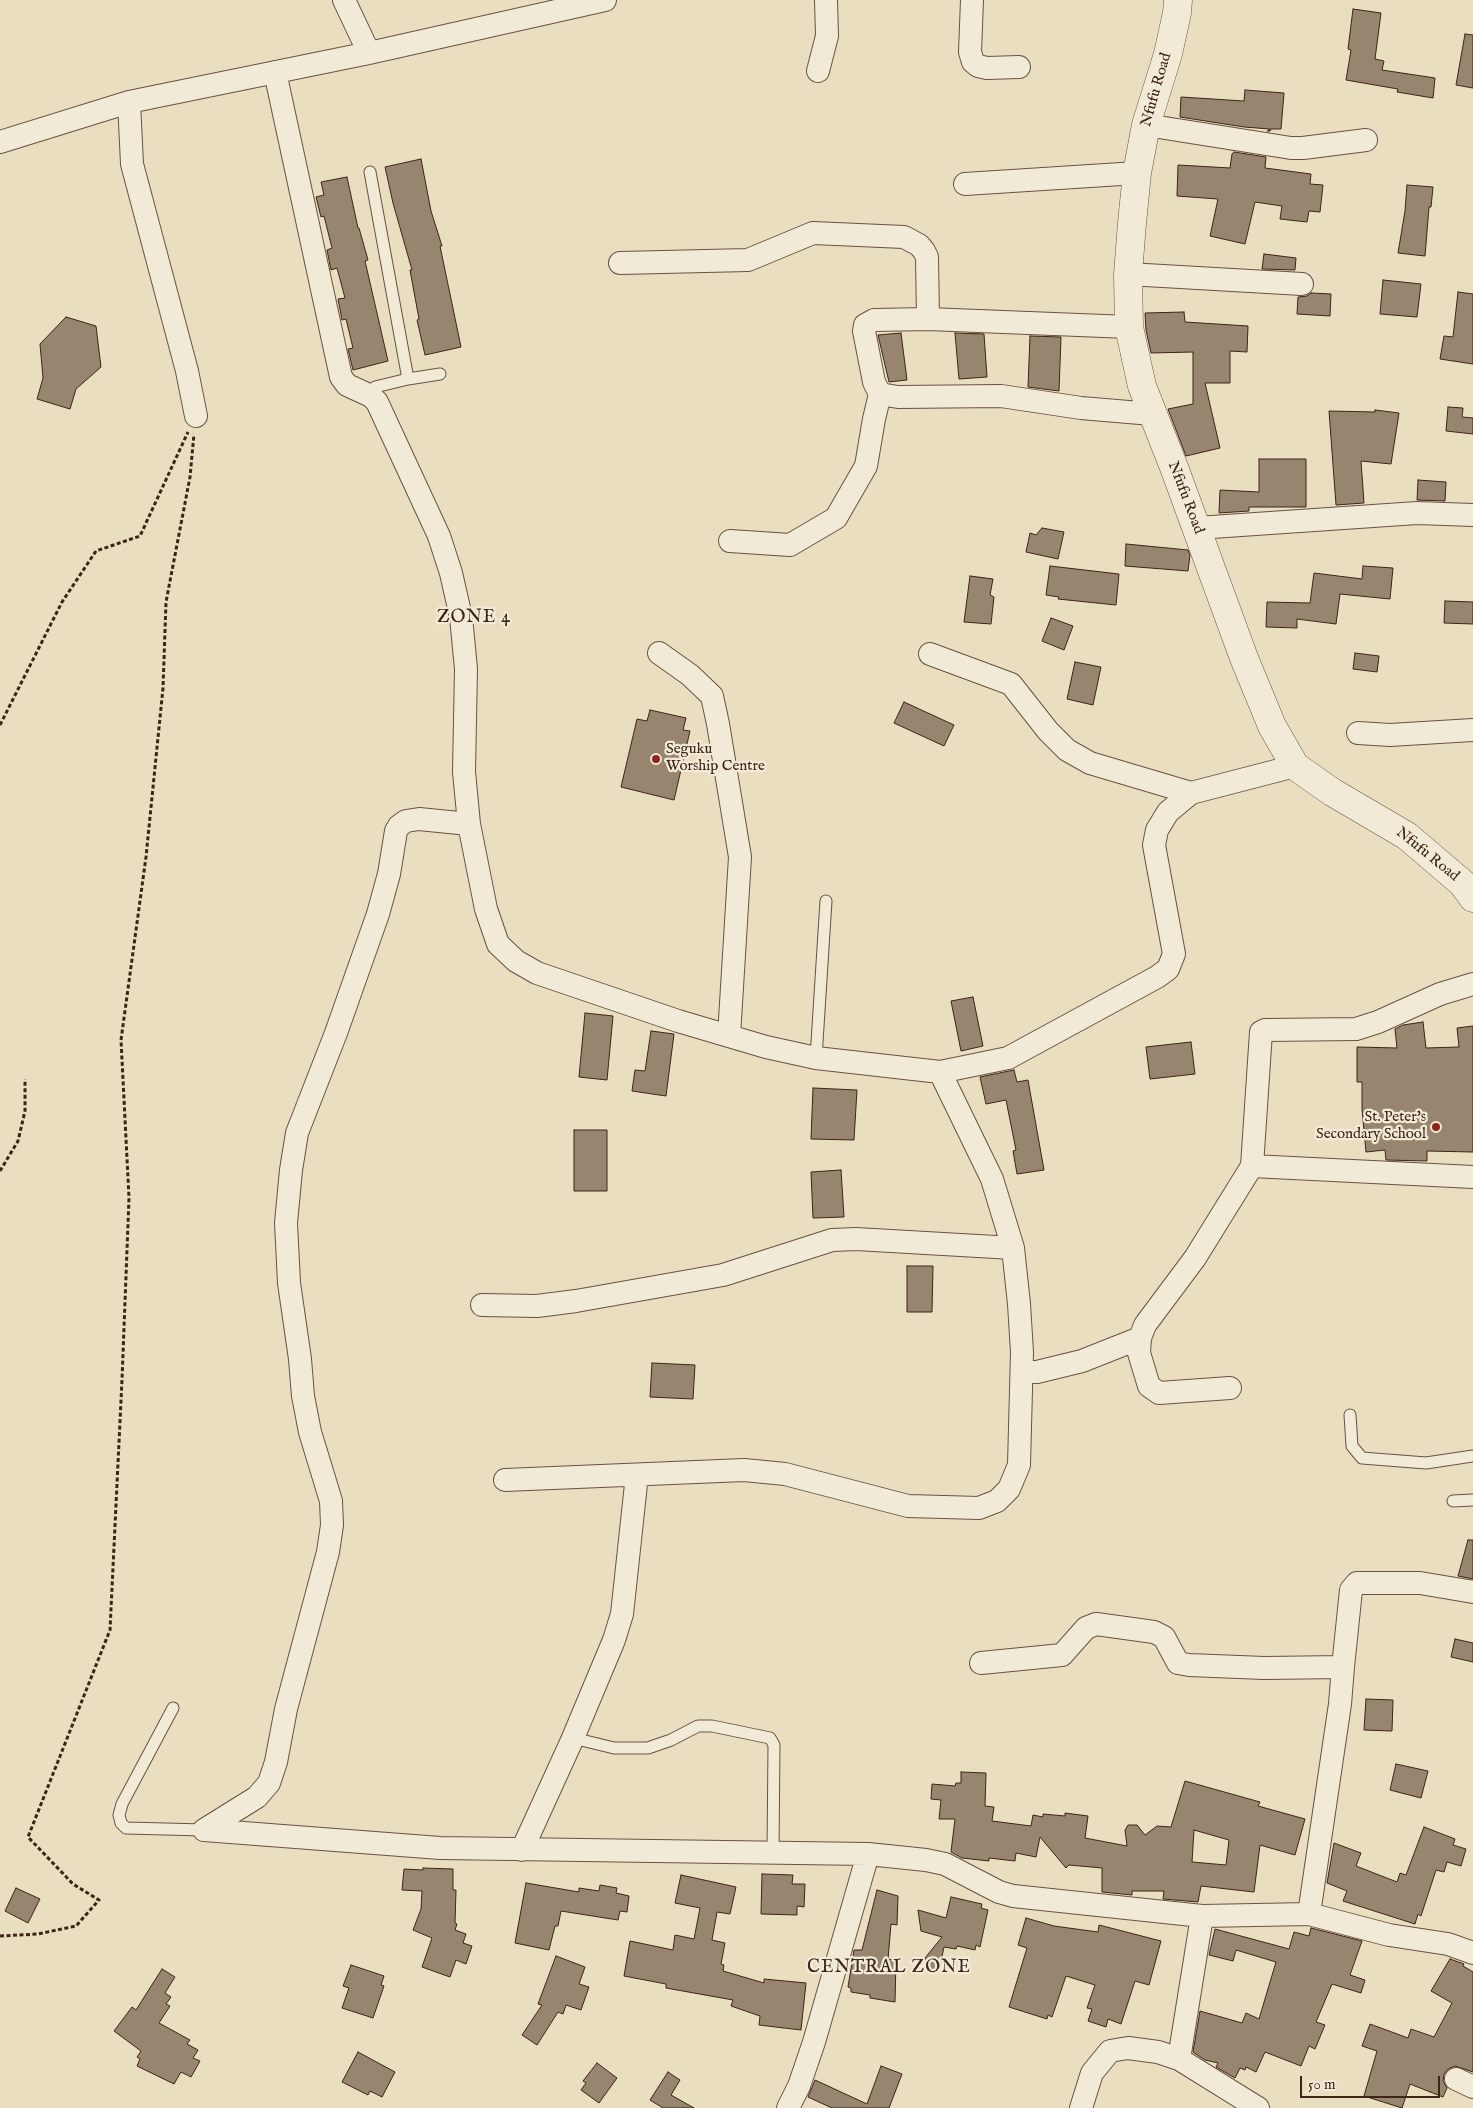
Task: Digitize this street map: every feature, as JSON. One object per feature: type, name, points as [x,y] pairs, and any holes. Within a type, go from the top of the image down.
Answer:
[{"type":"street","points":[[344,0],[369,53]]},
{"type":"street","points":[[0,142],[129,102],[369,53],[605,0]]},
{"type":"street","points":[[818,71],[827,36],[826,0]]},
{"type":"street","points":[[972,0],[970,52],[973,62],[978,66],[987,68],[1019,67]]},
{"type":"street","name":"Nfufu Road","points":[[1178,0],[1168,54],[1146,125],[1137,173],[1128,274],[1129,327],[1142,386],[1248,667],[1272,726],[1295,766],[1332,792],[1407,836],[1462,883],[1473,898]]},
{"type":"street","points":[[275,72],[341,377],[347,385],[371,396],[377,402],[438,536],[451,573],[461,617],[466,669],[464,772],[469,824],[486,909],[498,944],[516,961],[537,973],[766,1048],[816,1058],[940,1072],[1008,1058],[1157,977],[1168,968],[1174,954],[1154,845],[1157,830],[1168,812],[1191,793],[1295,766]]},
{"type":"street","points":[[129,102],[132,164],[187,371],[196,416]]},
{"type":"street","points":[[1146,125],[1291,148],[1312,148],[1366,140]]},
{"type":"street","points":[[964,184],[1137,173]]},
{"type":"street","points":[[620,263],[748,260],[807,235],[824,232],[904,237],[924,250],[928,264],[928,319]]},
{"type":"street","points":[[1128,274],[1302,284]]},
{"type":"street","points":[[730,541],[790,545],[836,518],[866,466],[880,394],[874,382],[864,331],[865,324],[874,320],[928,319],[1129,327]]},
{"type":"street","points":[[880,394],[898,397],[1001,396],[1081,408],[1152,414]]},
{"type":"street","points":[[1197,528],[1417,514],[1473,515]]},
{"type":"street","points":[[659,653],[690,675],[712,696],[718,724],[740,857],[730,1036]]},
{"type":"street","points":[[930,654],[1011,684],[1048,731],[1066,750],[1090,763],[1191,793]]},
{"type":"street","points":[[1358,733],[1390,735],[1473,730]]},
{"type":"street","points":[[204,1830],[257,1797],[269,1782],[276,1762],[286,1709],[328,1552],[332,1525],[331,1501],[310,1432],[303,1396],[300,1359],[288,1283],[286,1223],[297,1133],[336,1033],[378,914],[389,874],[396,831],[406,821],[419,819],[469,824]]},
{"type":"street","points":[[1230,1388],[1160,1394],[1149,1386],[1140,1353],[1140,1338],[1145,1325],[1195,1258],[1252,1166],[1261,1032],[1264,1030],[1356,1029],[1378,1022],[1440,994],[1473,984]]},
{"type":"street","points":[[505,1480],[744,1470],[785,1474],[908,1506],[979,1508],[997,1501],[1008,1489],[1019,1465],[1022,1372],[1019,1304],[1013,1248],[992,1180],[940,1072]]},
{"type":"street","points":[[1252,1166],[1473,1177]]},
{"type":"street","points":[[482,1305],[537,1306],[713,1277],[832,1240],[856,1239],[1013,1248]]},
{"type":"street","points":[[1022,1372],[1037,1372],[1082,1361],[1140,1338]]},
{"type":"street","points":[[522,1850],[573,1738],[614,1640],[622,1614],[637,1475]]},
{"type":"street","points":[[1308,1914],[1340,1704],[1351,1590],[1356,1583],[1420,1583],[1473,1592]]},
{"type":"street","points":[[981,1663],[1062,1655],[1086,1628],[1096,1624],[1154,1632],[1164,1637],[1178,1663],[1189,1665],[1264,1668],[1343,1667]]},
{"type":"street","points":[[204,1830],[440,1848],[868,1854],[926,1860],[945,1864],[999,1892],[1013,1896],[1202,1916],[1308,1914],[1389,1935],[1448,1944],[1473,1954]]},
{"type":"street","points":[[788,2108],[799,2086],[814,2042],[868,1854]]},
{"type":"street","points":[[1179,2059],[1202,1916]]},
{"type":"street","points":[[1081,2108],[1092,2073],[1110,2051],[1128,2048],[1158,2052],[1179,2059],[1258,2108]]},
{"type":"lane","points":[[370,172],[408,379]]},
{"type":"lane","points":[[371,396],[375,387],[440,374]]},
{"type":"lane","points":[[816,1058],[826,901]]},
{"type":"lane","points":[[1350,1415],[1352,1446],[1362,1458],[1426,1463],[1473,1456]]},
{"type":"lane","points":[[1453,1501],[1473,1500]]},
{"type":"lane","points":[[173,1708],[122,1804],[121,1823],[126,1828],[204,1830]]},
{"type":"lane","points":[[573,1738],[614,1748],[648,1748],[671,1740],[698,1726],[712,1726],[770,1738],[774,1745],[773,1854]]},
{"type":"path","points":[[0,725],[62,602],[96,551],[140,536],[196,416]]},
{"type":"path","points":[[0,1936],[38,1934],[76,1926],[99,1900],[73,1884],[28,1837],[110,1630],[122,1380],[128,1198],[121,1040],[146,857],[163,688],[166,602],[190,477],[196,416]]},
{"type":"path","points":[[0,1171],[18,1141],[25,1111],[25,1079]]},
{"type":"building","points":[[1353,9],[1381,13],[1375,59],[1384,61],[1382,70],[1435,78],[1433,98],[1397,92],[1398,89],[1346,80],[1351,50],[1348,49]]},
{"type":"building","points":[[1465,34],[1473,35],[1473,88],[1456,85]]},
{"type":"building","points":[[1245,90],[1284,93],[1281,129],[1267,131],[1270,129],[1180,117],[1181,97],[1244,101]]},
{"type":"building","points":[[1234,152],[1266,157],[1265,168],[1311,174],[1310,184],[1323,185],[1320,212],[1309,211],[1307,222],[1280,219],[1282,206],[1255,202],[1245,244],[1210,236],[1218,199],[1177,196],[1178,165],[1230,168]]},
{"type":"building","points":[[421,159],[431,211],[442,246],[440,246],[461,347],[425,355],[417,320],[419,319],[410,270],[412,270],[385,167]]},
{"type":"building","points":[[347,177],[358,228],[368,260],[365,261],[388,361],[353,370],[348,349],[353,348],[346,319],[342,320],[338,299],[345,298],[337,268],[331,270],[327,250],[332,248],[324,216],[321,217],[316,197],[324,195],[321,182]]},
{"type":"building","points":[[1407,185],[1433,187],[1431,207],[1429,207],[1425,256],[1398,253]]},
{"type":"building","points":[[1264,254],[1296,258],[1295,270],[1262,269]]},
{"type":"building","points":[[1383,280],[1421,284],[1417,317],[1380,314]]},
{"type":"building","points":[[1458,292],[1473,294],[1473,364],[1440,359],[1444,336],[1453,337]]},
{"type":"building","points":[[1311,293],[1331,294],[1330,316],[1297,314],[1298,297],[1307,296]]},
{"type":"building","points":[[1184,312],[1185,322],[1248,326],[1247,352],[1230,351],[1230,383],[1205,383],[1220,448],[1186,456],[1168,409],[1193,404],[1193,352],[1151,353],[1146,330],[1145,313]]},
{"type":"building","points":[[66,317],[96,326],[101,367],[76,389],[70,409],[37,399],[43,378],[40,344]]},
{"type":"building","points":[[901,333],[907,380],[889,382],[878,335]]},
{"type":"building","points":[[955,333],[984,334],[987,377],[959,379]]},
{"type":"building","points":[[1030,336],[1061,337],[1059,391],[1028,387]]},
{"type":"building","points":[[1448,407],[1463,408],[1462,417],[1473,418],[1473,434],[1446,431]]},
{"type":"building","points":[[1375,410],[1399,413],[1391,464],[1361,461],[1364,503],[1336,505],[1329,411],[1375,412]]},
{"type":"building","points":[[1259,459],[1306,459],[1306,507],[1249,507],[1249,511],[1219,513],[1220,490],[1259,492]]},
{"type":"building","points":[[1418,480],[1446,482],[1445,501],[1417,500]]},
{"type":"building","points":[[1042,528],[1064,532],[1058,559],[1026,552],[1030,533],[1036,535]]},
{"type":"building","points":[[1126,544],[1188,550],[1190,555],[1188,571],[1125,566]]},
{"type":"building","points":[[1050,566],[1119,574],[1116,605],[1058,599],[1059,597],[1046,595]]},
{"type":"building","points":[[1363,566],[1393,568],[1390,599],[1340,594],[1336,624],[1297,619],[1297,628],[1266,627],[1267,602],[1310,603],[1314,573],[1362,579]]},
{"type":"building","points":[[970,576],[993,579],[990,595],[994,597],[991,624],[964,622]]},
{"type":"building","points":[[1445,601],[1473,602],[1473,624],[1444,623]]},
{"type":"building","points":[[1051,618],[1073,626],[1064,650],[1042,641]]},
{"type":"building","points":[[1355,653],[1379,656],[1377,672],[1353,669]]},
{"type":"building","points":[[1075,662],[1101,667],[1093,705],[1067,699]]},
{"type":"building","points":[[904,702],[954,725],[944,746],[894,723]]},
{"type":"building","name":"Seguku Worship Centre","points":[[650,710],[686,718],[683,730],[690,731],[674,800],[621,787],[637,719],[647,721]]},
{"type":"building","points":[[973,997],[983,1046],[961,1051],[951,1001]]},
{"type":"building","points":[[585,1013],[613,1016],[607,1080],[579,1077]]},
{"type":"building","points":[[1423,1022],[1426,1048],[1459,1047],[1457,1028],[1473,1026],[1473,1152],[1427,1151],[1427,1161],[1386,1160],[1385,1150],[1366,1152],[1362,1109],[1362,1082],[1357,1082],[1357,1047],[1397,1048],[1395,1029],[1403,1025]]},
{"type":"building","points":[[651,1031],[674,1034],[666,1096],[632,1091],[635,1070],[645,1071]]},
{"type":"building","points":[[1191,1042],[1195,1074],[1150,1079],[1146,1047]]},
{"type":"building","points":[[1014,1070],[1017,1082],[1028,1080],[1044,1170],[1017,1174],[1013,1151],[1016,1150],[1006,1100],[986,1104],[980,1077]]},
{"type":"building","points":[[813,1088],[857,1090],[854,1140],[811,1139]]},
{"type":"building","points":[[574,1130],[607,1130],[607,1191],[574,1191]]},
{"type":"building","points":[[841,1170],[844,1217],[813,1218],[811,1172]]},
{"type":"building","points":[[907,1266],[933,1266],[932,1312],[907,1312]]},
{"type":"building","points":[[652,1363],[695,1365],[693,1399],[650,1397]]},
{"type":"building","points":[[1468,1540],[1473,1540],[1473,1579],[1458,1576]]},
{"type":"building","points":[[1455,1639],[1473,1643],[1473,1662],[1451,1657]]},
{"type":"building","points":[[1366,1699],[1393,1700],[1392,1731],[1364,1730]]},
{"type":"building","points":[[1396,1764],[1428,1771],[1421,1798],[1390,1790]]},
{"type":"building","points":[[961,1772],[986,1773],[985,1806],[994,1807],[992,1821],[1031,1826],[1033,1815],[1043,1817],[1043,1814],[1065,1816],[1065,1813],[1088,1816],[1085,1838],[1127,1846],[1125,1830],[1128,1825],[1137,1825],[1145,1835],[1157,1826],[1171,1827],[1185,1781],[1260,1802],[1258,1806],[1305,1819],[1295,1855],[1260,1845],[1254,1892],[1201,1886],[1198,1902],[1163,1899],[1164,1891],[1132,1891],[1132,1895],[1102,1892],[1102,1868],[1069,1865],[1066,1868],[1040,1837],[1036,1857],[1016,1853],[1015,1861],[989,1858],[989,1861],[962,1858],[951,1852],[955,1819],[939,1819],[941,1800],[931,1799],[932,1784],[955,1786],[956,1783],[961,1783]],"holes":[[[1194,1830],[1229,1840],[1226,1865],[1192,1862]]]},
{"type":"building","points":[[1424,1827],[1455,1839],[1453,1845],[1466,1849],[1461,1866],[1447,1862],[1444,1872],[1436,1870],[1421,1916],[1418,1914],[1415,1924],[1343,1901],[1347,1891],[1327,1883],[1334,1843],[1361,1853],[1356,1866],[1397,1882],[1400,1873],[1406,1875]]},
{"type":"building","points":[[423,1868],[453,1869],[453,1890],[456,1890],[455,1923],[457,1924],[455,1930],[466,1934],[463,1943],[472,1946],[466,1964],[456,1960],[450,1977],[422,1967],[432,1938],[413,1930],[421,1909],[422,1891],[402,1890],[404,1869],[423,1870]]},
{"type":"building","points":[[762,1874],[793,1875],[792,1884],[805,1884],[804,1907],[797,1906],[797,1915],[761,1914]]},
{"type":"building","points":[[681,1875],[736,1887],[730,1914],[717,1912],[712,1940],[725,1943],[721,1964],[724,1965],[723,1971],[764,1983],[764,1979],[806,1983],[801,2030],[759,2025],[760,2016],[731,2006],[733,2000],[666,1988],[666,1984],[624,1976],[630,1941],[673,1950],[675,1935],[694,1939],[700,1908],[675,1903]]},
{"type":"building","points":[[526,1883],[579,1892],[579,1888],[599,1891],[600,1885],[617,1888],[616,1893],[629,1896],[627,1912],[620,1911],[618,1920],[561,1911],[558,1926],[555,1926],[549,1950],[515,1943]]},
{"type":"building","points":[[16,1888],[40,1899],[28,1923],[5,1911]]},
{"type":"building","points":[[877,1890],[898,1896],[897,1925],[891,1924],[888,1959],[896,1960],[895,2002],[870,1998],[870,1995],[851,1992],[851,1988],[848,1987],[854,1950],[862,1950]]},
{"type":"building","points":[[951,1897],[982,1904],[981,1908],[988,1910],[980,1947],[976,1945],[975,1950],[957,1946],[956,1949],[944,1947],[939,1971],[926,1968],[925,1958],[942,1937],[921,1931],[918,1910],[946,1918]]},
{"type":"building","points":[[1026,1918],[1054,1926],[1098,1932],[1099,1925],[1161,1941],[1149,1985],[1135,1981],[1121,2024],[1108,2019],[1106,2027],[1088,2021],[1092,2009],[1087,2008],[1095,1985],[1066,1976],[1052,2017],[1048,2015],[1047,2019],[1009,2007],[1027,1948],[1018,1945]]},
{"type":"building","points":[[1311,1928],[1362,1941],[1350,1975],[1365,1980],[1361,1993],[1332,1984],[1316,2022],[1325,2025],[1315,2049],[1309,2046],[1301,2066],[1265,2052],[1256,2072],[1246,2067],[1245,2070],[1240,2068],[1235,2078],[1216,2067],[1218,2063],[1205,2060],[1193,2052],[1200,2011],[1242,2023],[1246,2013],[1259,2019],[1276,1962],[1236,1950],[1233,1961],[1209,1955],[1215,1929],[1289,1949],[1294,1932],[1309,1936]]},
{"type":"building","points":[[556,1956],[585,1967],[579,1984],[589,1987],[581,2010],[566,2005],[563,2014],[558,2012],[537,2045],[522,2035],[542,2005],[538,2004]]},
{"type":"building","points":[[1450,1959],[1464,1964],[1463,1966],[1473,1972],[1473,2072],[1455,2066],[1448,2069],[1444,2074],[1443,2081],[1447,2088],[1443,2097],[1410,2084],[1402,2108],[1364,2096],[1377,2051],[1362,2046],[1370,2024],[1408,2038],[1411,2029],[1434,2037],[1452,2003],[1431,1991]]},
{"type":"building","points":[[351,1965],[384,1976],[381,1985],[384,1986],[373,2018],[342,2008],[349,1988],[343,1986]]},
{"type":"building","points":[[162,1969],[175,1977],[165,1993],[171,1997],[166,2004],[170,2006],[159,2023],[190,2040],[187,2044],[198,2050],[193,2058],[200,2061],[191,2077],[181,2072],[174,2084],[137,2066],[140,2059],[137,2057],[141,2051],[114,2031],[132,2007],[136,2010]]},
{"type":"building","points":[[358,2052],[395,2072],[382,2097],[370,2091],[368,2095],[342,2082]]},
{"type":"building","points":[[597,2063],[617,2078],[599,2103],[581,2090],[586,2083],[583,2081]]},
{"type":"building","points":[[881,2066],[902,2074],[889,2108],[832,2108],[808,2097],[815,2080],[867,2104]]},
{"type":"building","points":[[668,2072],[680,2080],[671,2095],[694,2108],[663,2108],[650,2100]]},
{"type":"place","name":"Seguku Worship Centre","points":[[656,759]]},
{"type":"place","name":"St. Peter's Secondary School","points":[[1436,1127]]},
{"type":"district","name":"ZONE 4","points":[[474,618]]},
{"type":"district","name":"CENTRAL ZONE","points":[[889,1968]]}]
